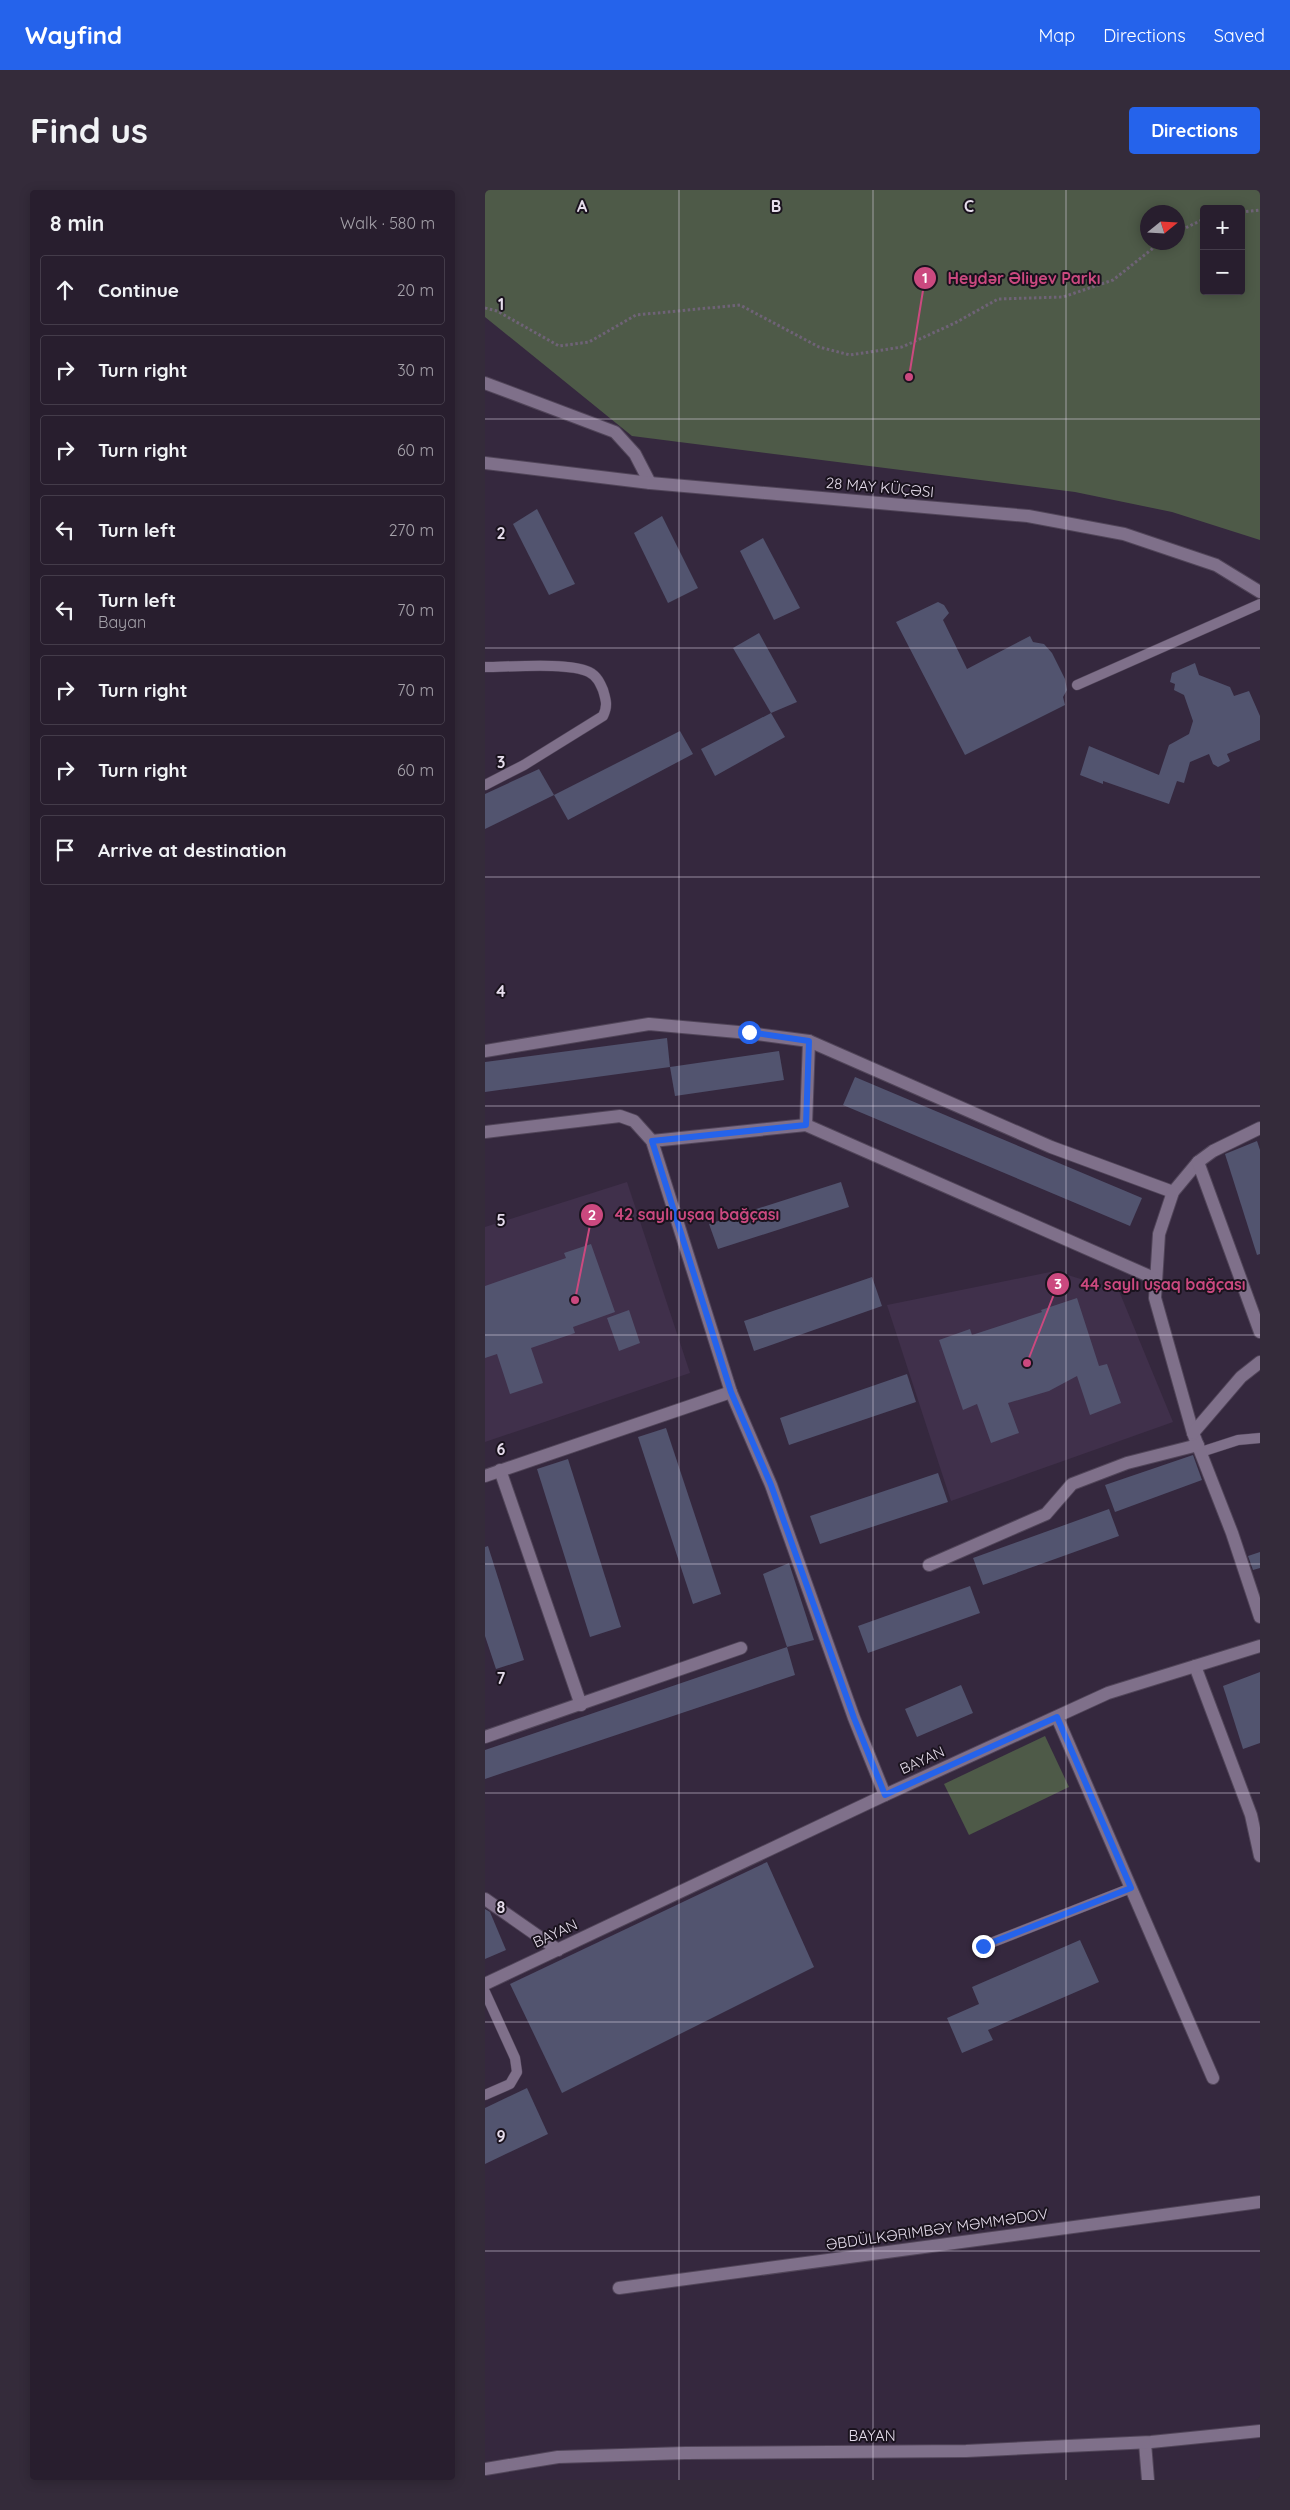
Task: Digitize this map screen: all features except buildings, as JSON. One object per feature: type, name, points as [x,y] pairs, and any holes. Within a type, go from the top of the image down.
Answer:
[{"type":"street","points":[[485,383],[615,432],[635,454],[650,483]]},
{"type":"street","name":"28 MAY KÜÇƏSI","points":[[485,463],[650,483],[1028,516],[1124,534],[1216,564],[1260,592]]},
{"type":"street","points":[[485,1051],[649,1024],[749,1032],[809,1041],[1051,1146],[1173,1192]]},
{"type":"street","points":[[806,1125],[809,1041]]},
{"type":"street","points":[[485,1132],[621,1116],[634,1121],[652,1141],[731,1392],[771,1485],[844,1691],[885,1795]]},
{"type":"street","points":[[652,1141],[806,1125],[1156,1278]]},
{"type":"street","points":[[1260,1128],[1213,1151],[1198,1162],[1173,1192],[1159,1234],[1155,1298],[1197,1444],[1232,1533],[1260,1618]]},
{"type":"street","points":[[1198,1162],[1260,1332]]},
{"type":"street","points":[[929,1565],[1046,1514],[1071,1484],[1127,1463],[1197,1444],[1241,1377],[1260,1362]]},
{"type":"street","points":[[485,1476],[731,1392]]},
{"type":"street","points":[[500,1470],[581,1705]]},
{"type":"street","name":"BAYAN","points":[[485,1984],[885,1795],[1108,1694],[1260,1646]]},
{"type":"street","points":[[485,1737],[741,1648]]},
{"type":"street","points":[[1195,1666],[1251,1815],[1260,1856]]},
{"type":"street","points":[[1057,1717],[1213,2078]]},
{"type":"street","points":[[485,1899],[558,1950]]},
{"type":"street","name":"ƏBDÜLKƏRIMBƏY MƏMMƏDOV","points":[[619,2288],[1260,2202]]},
{"type":"street","name":"BAYAN","points":[[485,2468],[558,2457],[685,2453],[966,2451],[1145,2443],[1260,2431]]},
{"type":"street","points":[[1145,2443],[1148,2480]]},
{"type":"lane","points":[[1077,685],[1260,604]]},
{"type":"lane","points":[[485,666],[573,668],[591,673],[599,680],[607,708],[603,716],[524,765],[485,785]]},
{"type":"lane","points":[[1197,1444],[1260,1438]]},
{"type":"lane","points":[[983,1946],[1131,1888]]},
{"type":"lane","points":[[485,1992],[515,2058],[517,2072],[510,2084],[485,2095]]},
{"type":"path","points":[[1245,212],[1260,210]]},
{"type":"path","points":[[1185,228],[1200,221]]},
{"type":"path","points":[[485,308],[497,311],[559,346],[589,342],[636,316],[740,305],[819,347],[850,355],[902,347],[998,299],[1063,298],[1113,280],[1151,250]]},
{"type":"shaded area","points":[[627,1182],[690,1373],[485,1442],[485,1227]]},
{"type":"shaded area","points":[[1055,1271],[1119,1291],[1173,1422],[951,1501],[887,1305]]},
{"type":"green space","points":[[485,190],[1260,190],[1260,540],[1172,512],[1075,492],[632,436],[485,317]]},
{"type":"green space","points":[[1045,1736],[1069,1787],[969,1835],[944,1784]]},
{"type":"place","name":"Heydər Əliyev Parkı","points":[[909,377]]},
{"type":"place","name":"42 saylı uşaq bağçası","points":[[575,1300]]},
{"type":"place","name":"44 saylı uşaq bağçası","points":[[1027,1363]]},
{"type":"route","points":[[749,1032],[809,1041],[806,1125],[652,1141],[731,1392],[771,1485],[818,1621],[885,1795],[1057,1717],[1131,1888],[983,1946]]}]
